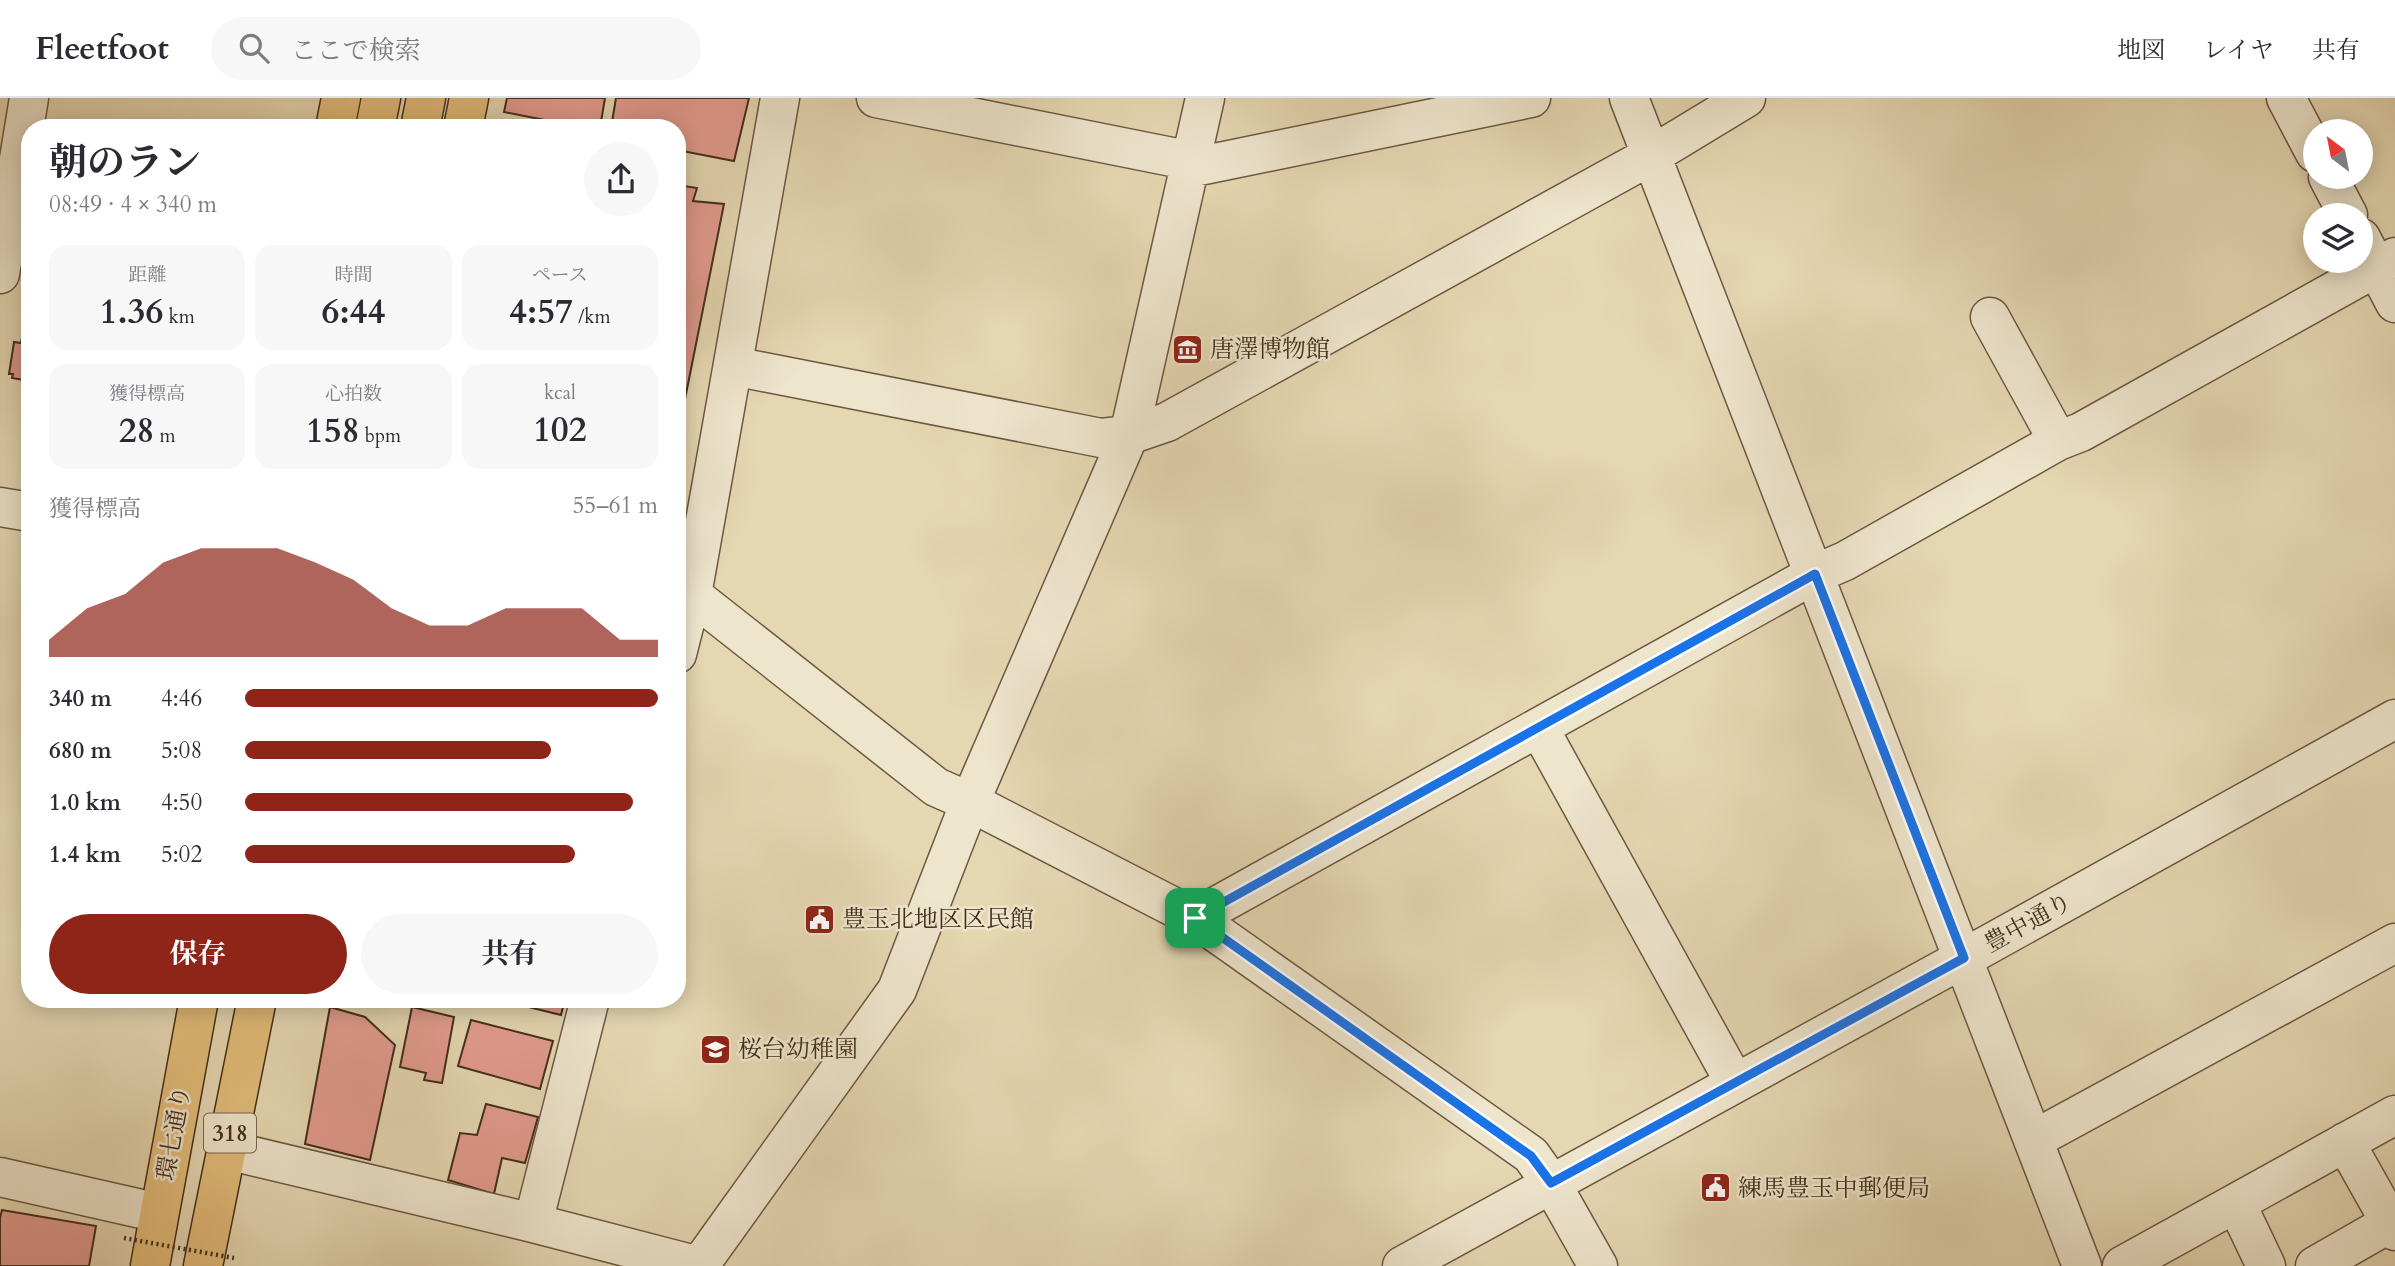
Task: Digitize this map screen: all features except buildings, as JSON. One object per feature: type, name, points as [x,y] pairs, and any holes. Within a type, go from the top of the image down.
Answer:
[{"type":"main road","points":[[337,119],[341,98]]},
{"type":"main road","points":[[376,119],[380,98]]},
{"type":"main road","points":[[422,119],[426,98]]},
{"type":"main road","points":[[465,119],[469,98]]},
{"type":"main road","name":"環七通り","points":[[150,1266],[196,1008]]},
{"type":"main road","name":"318","points":[[219,1262],[227,1150],[255,1008]]},
{"type":"street","points":[[26,119],[29,98]]},
{"type":"street","points":[[686,584],[733,366],[780,98]]},
{"type":"street","points":[[876,98],[1191,165],[1531,98]]},
{"type":"street","points":[[227,1150],[533,1223],[699,1266],[897,990],[970,802],[1129,435],[1205,98]]},
{"type":"street","points":[[1629,98],[2082,1266]]},
{"type":"street","points":[[733,366],[1101,438],[1129,435],[1167,422],[1652,155],[1745,98]]},
{"type":"street","points":[[2286,98],[2303,130]]},
{"type":"street","points":[[0,274],[21,147]]},
{"type":"street","points":[[1195,918],[1815,574],[1845,561],[2058,441],[2081,432],[2377,254],[2395,303]]},
{"type":"street","points":[[1990,317],[2058,441]]},
{"type":"street","points":[[0,507],[21,511]]},
{"type":"street","points":[[686,590],[936,787],[1195,918],[1531,1156],[1551,1183],[1598,1266]]},
{"type":"street","name":"豊中通り","points":[[1402,1266],[2395,719]]},
{"type":"street","points":[[1539,728],[1735,1083]]},
{"type":"street","points":[[2033,1140],[2395,943]]},
{"type":"street","points":[[533,1223],[588,1008]]},
{"type":"street","points":[[2122,1266],[2395,1115]]},
{"type":"street","points":[[2315,1266],[2393,1227],[2345,1142]]},
{"type":"street","points":[[0,1177],[159,1213]]},
{"type":"street","points":[[2236,1203],[2266,1266]]},
{"type":"path","points":[[124,1238],[219,1262]]},
{"type":"place","name":"唐澤博物館","points":[[1187,349]]},
{"type":"place","name":"豊玉北地区区民館","points":[[819,919]]},
{"type":"place","name":"桜台幼稚園","points":[[715,1049]]},
{"type":"place","name":"練馬豊玉中郵便局","points":[[1715,1188]]},
{"type":"route","points":[[1815,574],[1964,958],[1551,1183],[1531,1156],[1195,918],[1815,574]]}]
